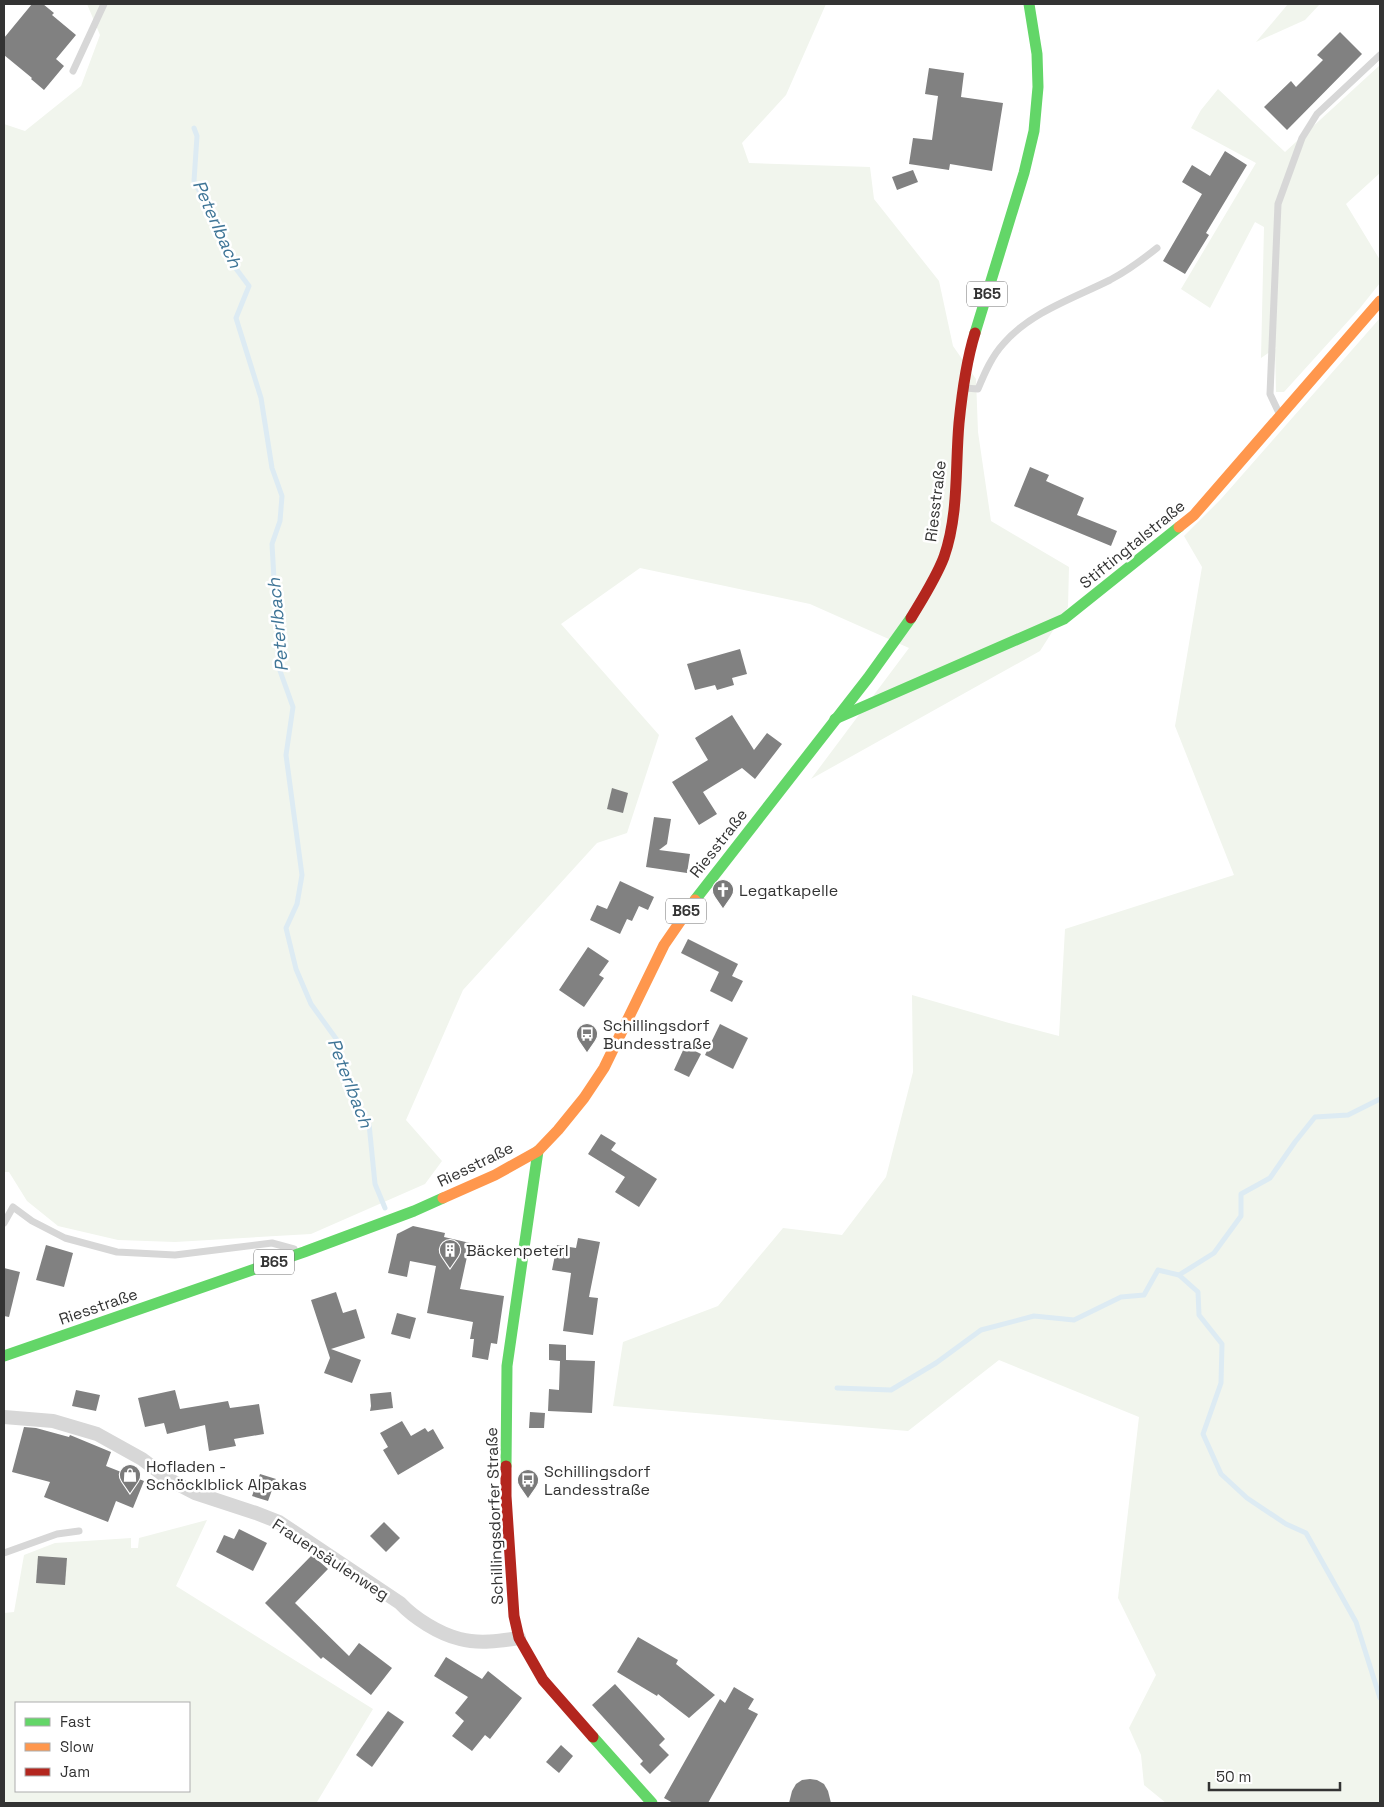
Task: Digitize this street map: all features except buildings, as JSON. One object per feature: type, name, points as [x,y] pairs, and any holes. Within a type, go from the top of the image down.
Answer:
[{"type":"main road","name":"Riesstraße","points":[[4,1356],[304,1252],[423,1207],[495,1175],[538,1151],[584,1098],[604,1068],[664,944],[688,910],[905,628],[931,585],[944,556],[953,514],[957,480],[959,424],[966,370],[974,336],[1024,174],[1034,131],[1038,87],[1037,62],[1029,4]]},
{"type":"main road","name":"Stiftingtalstraße","points":[[835,719],[1064,619],[1194,515],[1380,301]]},
{"type":"main road","name":"Schillingsdorfer Straße","points":[[538,1151],[507,1366],[506,1496],[514,1616],[519,1638],[543,1680],[652,1803]]},
{"type":"street","name":"Frauensäulenweg","points":[[4,1417],[53,1421],[96,1434],[142,1459],[170,1480],[195,1493],[279,1522],[400,1602],[412,1615],[460,1640],[494,1642],[519,1638]]},
{"type":"lane","points":[[73,71],[104,4]]},
{"type":"lane","points":[[1281,416],[1270,394],[1278,204],[1302,138],[1317,114],[1380,55]]},
{"type":"lane","points":[[963,388],[978,389],[994,356],[1006,341],[1022,327],[1042,313],[1136,265],[1157,248]]},
{"type":"lane","points":[[4,1223],[13,1207],[32,1221],[65,1238],[117,1252],[175,1255],[272,1243],[304,1252]]},
{"type":"lane","points":[[4,1553],[57,1534],[79,1531]]},
{"type":"shaded area","points":[[87,4],[826,4],[786,95],[742,143],[749,163],[870,167],[874,199],[939,281],[953,346],[976,379],[978,432],[991,521],[1069,567],[1068,607],[1040,651],[811,779],[909,648],[810,604],[640,568],[561,624],[659,735],[627,833],[597,843],[463,990],[406,1120],[442,1161],[425,1184],[311,1234],[175,1242],[118,1240],[58,1226],[27,1201],[9,1172],[4,1172],[4,124],[25,131],[81,86],[100,35]]},
{"type":"shaded area","points":[[1288,4],[1320,4],[1305,20],[1256,42]]},
{"type":"shaded area","points":[[1380,65],[1380,173],[1346,204],[1380,260],[1380,283],[1360,308],[1284,392],[1276,392],[1275,349],[1277,347],[1261,358],[1264,227],[1255,222],[1210,308],[1181,289],[1256,163],[1191,128],[1201,110],[1218,89],[1285,152]]},
{"type":"shaded area","points":[[1380,318],[1380,1803],[1166,1803],[1144,1785],[1141,1755],[1129,1728],[1156,1675],[1118,1598],[1139,1417],[999,1360],[908,1431],[613,1406],[623,1342],[718,1306],[783,1228],[842,1235],[886,1177],[913,1072],[912,995],[1059,1036],[1065,929],[1234,875],[1175,726],[1202,567],[1184,536],[1221,499]]},
{"type":"shaded area","points":[[207,1520],[176,1586],[373,1709],[317,1802],[319,1803],[4,1803],[4,1613],[14,1612],[24,1555],[55,1543],[131,1538],[131,1548],[138,1548],[139,1538]]},
{"type":"waterway","name":"Peterlbach","points":[[194,128],[197,136],[194,181],[224,238],[234,266],[249,286],[236,318],[261,398],[272,468],[282,496],[280,521],[272,544],[279,668],[293,707],[286,755],[302,875],[297,904],[286,928],[296,969],[311,1004],[337,1040],[343,1071],[369,1124],[375,1184],[385,1208]]},
{"type":"waterway","points":[[1179,1275],[1214,1253],[1241,1216],[1241,1194],[1270,1178],[1315,1117],[1348,1115],[1380,1099]]},
{"type":"waterway","points":[[837,1388],[891,1390],[936,1363],[981,1330],[1034,1316],[1074,1320],[1121,1297],[1144,1295],[1158,1270],[1179,1275],[1198,1292],[1199,1315],[1222,1344],[1221,1383],[1203,1434],[1221,1474],[1247,1498],[1286,1524],[1306,1533],[1356,1622],[1380,1698]]},
{"type":"traffic: fast","points":[[975,333],[1024,173],[1034,131],[1038,87],[1037,54],[1029,4]]},
{"type":"traffic: fast","points":[[835,719],[1064,619],[1179,527]]},
{"type":"traffic: fast","points":[[695,900],[868,678],[911,618]]},
{"type":"traffic: fast","points":[[506,1466],[507,1366],[538,1151]]},
{"type":"traffic: fast","points":[[4,1356],[304,1252],[414,1211],[443,1198]]},
{"type":"traffic: fast","points":[[593,1737],[652,1803]]},
{"type":"traffic: slow","points":[[1179,527],[1194,515],[1380,301]]},
{"type":"traffic: slow","points":[[443,1198],[495,1175],[538,1151],[558,1130],[584,1098],[604,1068],[664,945],[695,900]]},
{"type":"traffic: jam","points":[[911,618],[937,573],[949,541],[956,491],[959,423],[967,366],[975,333]]},
{"type":"traffic: jam","points":[[506,1466],[506,1496],[514,1616],[519,1638],[543,1680],[593,1737]]},
{"type":"place","name":"Legatkapelle","points":[[723,909]]},
{"type":"place","name":"Schillingsdorf Bundesstraße","points":[[587,1053]]},
{"type":"place","name":"Bäckenpeterl","points":[[450,1269]]},
{"type":"place","name":"Hofladen - Schöcklblick Alpakas","points":[[130,1494]]},
{"type":"place","name":"Schillingsdorf Landesstraße","points":[[528,1499]]}]
